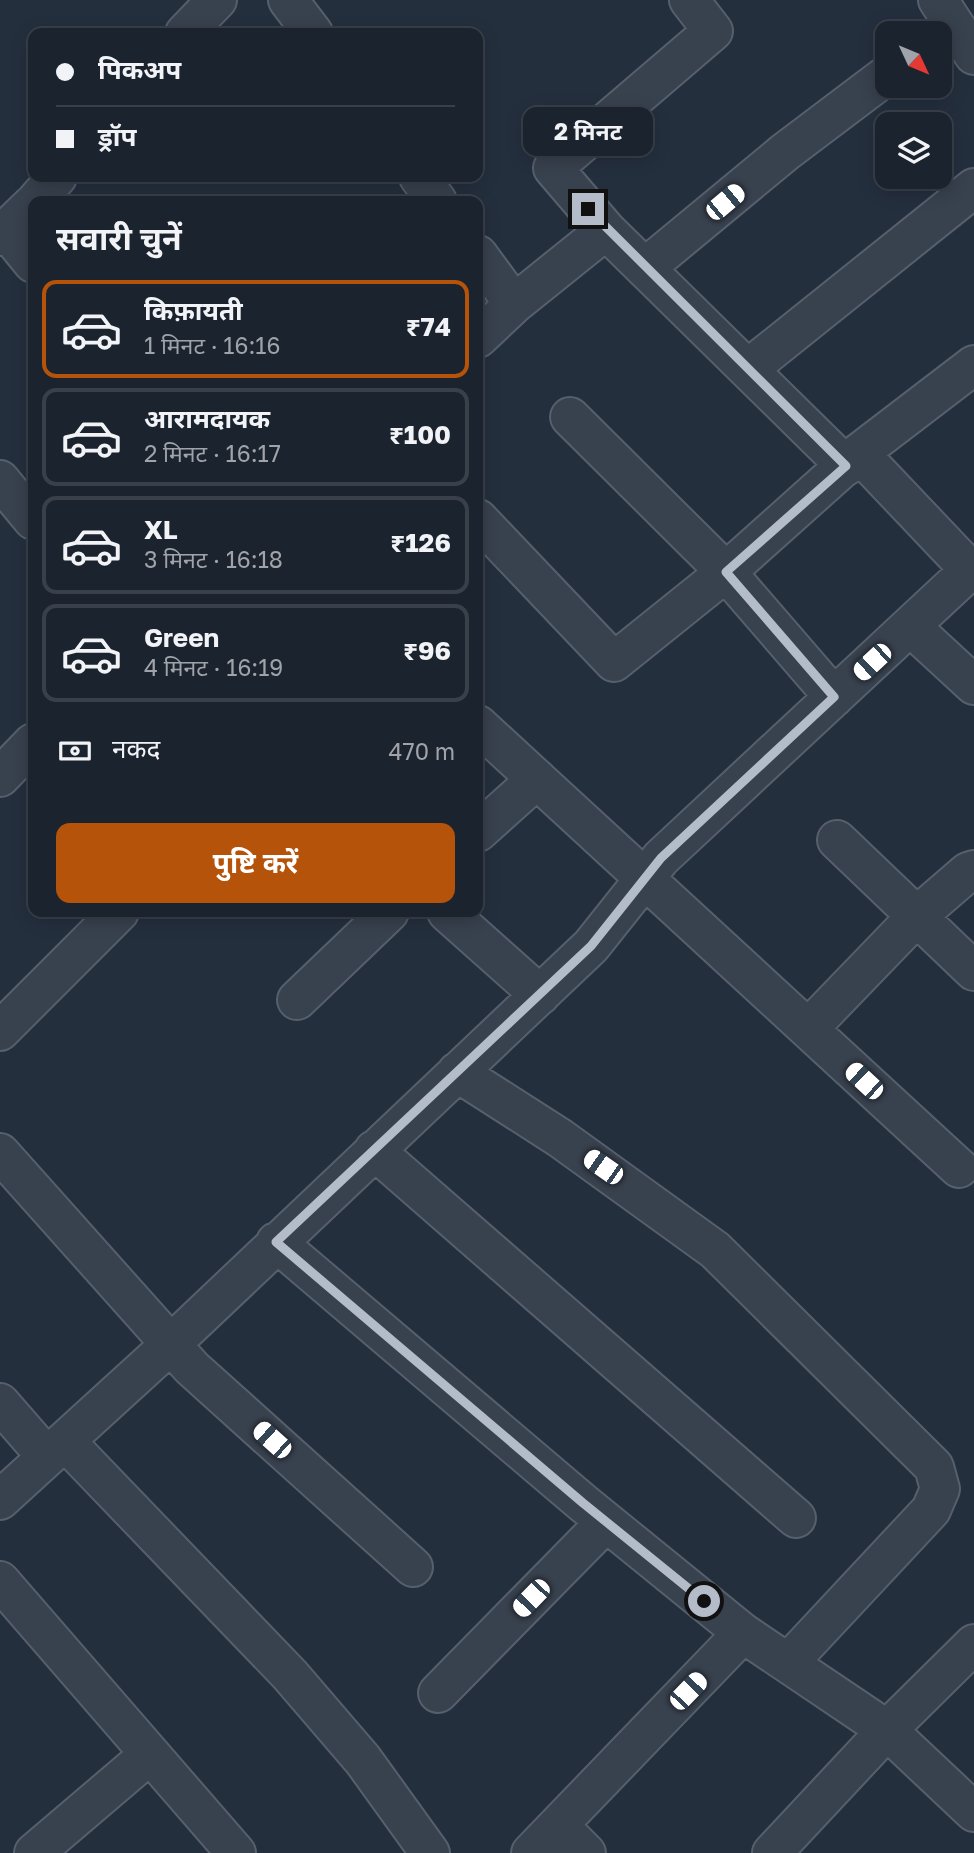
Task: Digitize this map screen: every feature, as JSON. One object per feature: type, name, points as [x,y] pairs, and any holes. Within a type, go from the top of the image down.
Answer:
[{"type":"street","points":[[190,28],[217,0]]},
{"type":"street","points":[[288,0],[309,28]]},
{"type":"street","points":[[0,1500],[171,1344],[591,946],[661,858],[910,626],[972,572],[853,460],[748,369],[606,230],[553,168],[713,31],[690,0]]},
{"type":"street","points":[[645,268],[785,152],[875,84]]},
{"type":"street","points":[[40,196],[52,182]]},
{"type":"street","points":[[423,182],[434,196]]},
{"type":"street","points":[[748,369],[900,244],[974,188]]},
{"type":"street","points":[[28,208],[3,233],[28,258]]},
{"type":"street","points":[[483,333],[514,304],[606,230]]},
{"type":"street","points":[[483,263],[514,304]]},
{"type":"street","points":[[483,524],[614,662],[726,572],[853,460],[974,365]]},
{"type":"street","points":[[570,417],[726,572],[834,697]]},
{"type":"street","points":[[0,480],[28,514]]},
{"type":"street","points":[[910,626],[974,685]]},
{"type":"street","points":[[483,730],[959,1168]]},
{"type":"street","points":[[0,777],[28,748]]},
{"type":"street","points":[[483,828],[537,779]]},
{"type":"street","points":[[836,840],[974,971]]},
{"type":"street","points":[[808,1029],[917,916],[968,872],[974,870]]},
{"type":"street","points":[[0,1031],[114,917]]},
{"type":"street","points":[[298,1000],[384,917]]},
{"type":"street","points":[[453,917],[540,995]]},
{"type":"street","points":[[457,1072],[582,1152],[715,1250],[934,1467],[940,1489],[932,1510],[788,1663]]},
{"type":"street","points":[[374,1150],[796,1518]]},
{"type":"street","points":[[0,1153],[192,1368],[413,1567]]},
{"type":"street","points":[[276,1242],[743,1633],[887,1730],[974,1812]]},
{"type":"street","points":[[0,1403],[56,1449],[290,1675],[363,1760],[430,1853]]},
{"type":"street","points":[[438,1693],[606,1521]]},
{"type":"street","points":[[0,1581],[236,1853]]},
{"type":"street","points":[[531,1853],[743,1633]]},
{"type":"street","points":[[772,1853],[887,1730],[974,1644]]},
{"type":"street","points":[[34,1853],[149,1755]]},
{"type":"street","points":[[558,1825],[586,1853]]},
{"type":"route","points":[[588,209],[606,230],[846,466],[726,572],[834,697],[661,858],[591,946],[276,1242],[583,1503],[704,1601]]}]
